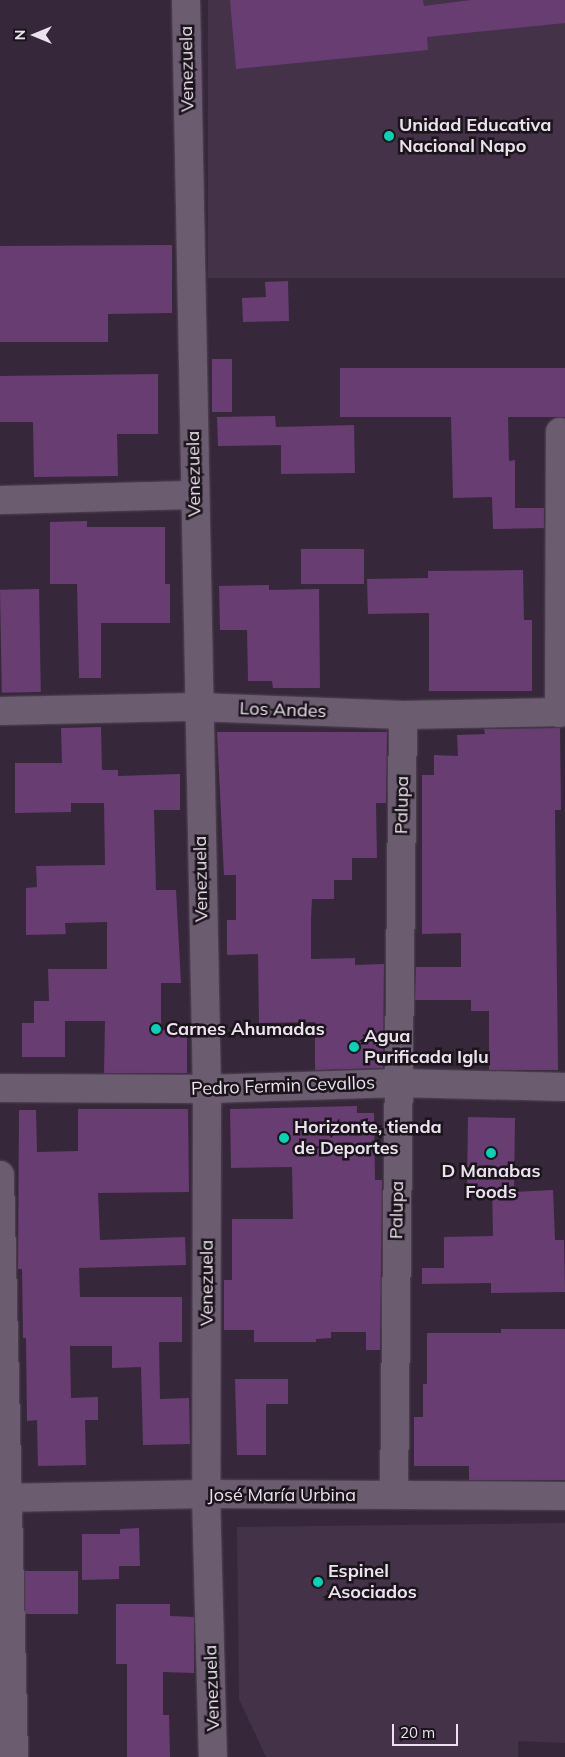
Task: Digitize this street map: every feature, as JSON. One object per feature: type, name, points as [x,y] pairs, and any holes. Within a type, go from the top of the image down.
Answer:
[{"type":"street","name":"Venezuela","points":[[186,0],[197,707],[207,1089],[206,1494],[214,1757]]},
{"type":"street","points":[[560,432],[562,713]]},
{"type":"street","points":[[0,500],[194,495]]},
{"type":"street","name":"Los Andes","points":[[0,711],[197,707],[403,715],[562,713]]},
{"type":"street","name":"Palupa","points":[[394,1495],[403,715]]},
{"type":"street","name":"Pedro Fermin Cevallos","points":[[0,1088],[207,1089],[399,1083],[565,1087]]},
{"type":"street","points":[[0,1175],[5,1498],[14,1757]]},
{"type":"street","name":"José María Urbina","points":[[5,1498],[206,1494],[565,1496]]},
{"type":"shaded area","name":"Unidad Educativa Nacional Napo","points":[[208,0],[565,0],[565,278],[208,278]]},
{"type":"shaded area","points":[[565,1523],[565,1743],[518,1741],[518,1757],[266,1757],[239,1699],[237,1527]]},
{"type":"building","points":[[230,0],[423,0],[424,6],[471,0],[565,0],[565,23],[427,37],[428,50],[236,69]]},
{"type":"building","points":[[172,245],[172,313],[108,314],[108,342],[0,342],[0,246]]},
{"type":"building","points":[[288,281],[289,321],[243,322],[242,298],[266,297],[265,282]]},
{"type":"building","points":[[212,359],[232,359],[232,412],[212,412]]},
{"type":"building","points":[[340,368],[565,368],[565,417],[508,417],[509,461],[515,460],[515,508],[544,508],[544,528],[493,529],[492,497],[453,498],[451,417],[340,417]]},
{"type":"building","points":[[158,374],[158,434],[117,434],[118,476],[34,477],[33,422],[0,422],[0,376]]},
{"type":"building","points":[[275,416],[276,427],[354,425],[355,473],[281,474],[281,445],[218,446],[217,417]]},
{"type":"building","points":[[87,521],[87,527],[165,527],[165,584],[170,584],[170,623],[101,623],[101,678],[79,678],[77,584],[50,584],[50,522]]},
{"type":"building","points":[[301,549],[364,549],[364,584],[301,584]]},
{"type":"building","points":[[523,570],[524,620],[532,620],[532,691],[429,691],[429,613],[368,614],[367,579],[428,578],[428,571]]},
{"type":"building","points":[[269,585],[269,590],[319,589],[320,688],[273,688],[272,681],[248,681],[247,630],[220,630],[219,586]]},
{"type":"building","points":[[39,589],[41,692],[2,693],[0,590]]},
{"type":"building","points":[[101,727],[102,770],[118,770],[118,776],[180,774],[180,810],[154,810],[156,890],[176,890],[181,983],[161,983],[161,1030],[187,1030],[187,1073],[104,1073],[105,1021],[65,1021],[65,1057],[22,1057],[22,1023],[34,1023],[34,1001],[49,1001],[48,969],[107,969],[107,922],[65,923],[66,934],[26,935],[26,888],[37,887],[36,866],[105,865],[104,803],[71,803],[71,812],[15,813],[15,763],[62,763],[61,728]]},
{"type":"building","points":[[560,728],[561,810],[555,810],[558,1070],[489,1070],[489,1011],[471,1011],[471,1000],[415,1000],[416,967],[461,967],[461,933],[422,934],[422,775],[434,775],[434,755],[458,756],[457,735],[485,734],[484,729]]},
{"type":"building","points":[[217,732],[387,732],[386,803],[376,803],[377,858],[352,858],[352,880],[334,880],[334,899],[312,899],[311,918],[311,959],[355,958],[355,965],[384,964],[383,1068],[315,1070],[315,1022],[259,1023],[258,954],[227,955],[227,920],[236,920],[236,875],[224,875]]},
{"type":"building","points":[[357,1106],[357,1113],[374,1113],[375,1180],[382,1180],[380,1350],[366,1350],[366,1332],[331,1332],[331,1338],[316,1339],[316,1342],[254,1342],[254,1330],[224,1330],[224,1280],[232,1280],[232,1219],[293,1219],[292,1167],[231,1168],[230,1109]]},
{"type":"building","points":[[78,1109],[188,1109],[189,1192],[98,1193],[100,1240],[185,1237],[186,1265],[79,1268],[80,1297],[182,1297],[182,1342],[159,1342],[160,1399],[189,1398],[190,1444],[143,1445],[141,1367],[112,1368],[112,1346],[70,1346],[71,1398],[98,1397],[98,1420],[85,1420],[86,1465],[38,1466],[37,1420],[27,1421],[26,1338],[23,1338],[22,1269],[18,1269],[19,1110],[36,1110],[37,1152],[78,1151]]},
{"type":"building","points":[[468,1117],[515,1118],[514,1192],[553,1190],[555,1240],[564,1240],[565,1292],[491,1293],[491,1283],[422,1284],[422,1268],[444,1268],[444,1237],[493,1236],[492,1188],[467,1188]]},
{"type":"building","points":[[501,1329],[565,1329],[565,1480],[469,1480],[469,1466],[414,1466],[414,1417],[423,1417],[423,1384],[427,1384],[427,1333],[501,1333]]},
{"type":"building","points":[[235,1379],[288,1379],[288,1404],[266,1404],[266,1455],[237,1455]]},
{"type":"building","points":[[139,1528],[140,1566],[119,1566],[119,1579],[82,1580],[82,1534],[120,1534],[120,1529]]},
{"type":"building","points":[[25,1571],[78,1571],[78,1614],[25,1614]]},
{"type":"building","points":[[116,1604],[170,1604],[170,1616],[194,1617],[194,1673],[163,1672],[163,1715],[169,1715],[170,1757],[127,1757],[127,1664],[116,1664]]},
{"type":"place","name":"Unidad Educativa Nacional Napo","points":[[389,136]]},
{"type":"place","name":"Carnes Ahumadas","points":[[156,1029]]},
{"type":"place","name":"Agua Purificada Iglu","points":[[354,1047]]},
{"type":"place","name":"Horizonte, tienda de Deportes","points":[[284,1138]]},
{"type":"place","name":"D Manabas Foods","points":[[491,1153]]},
{"type":"place","name":"Espinel Asociados","points":[[318,1582]]}]
